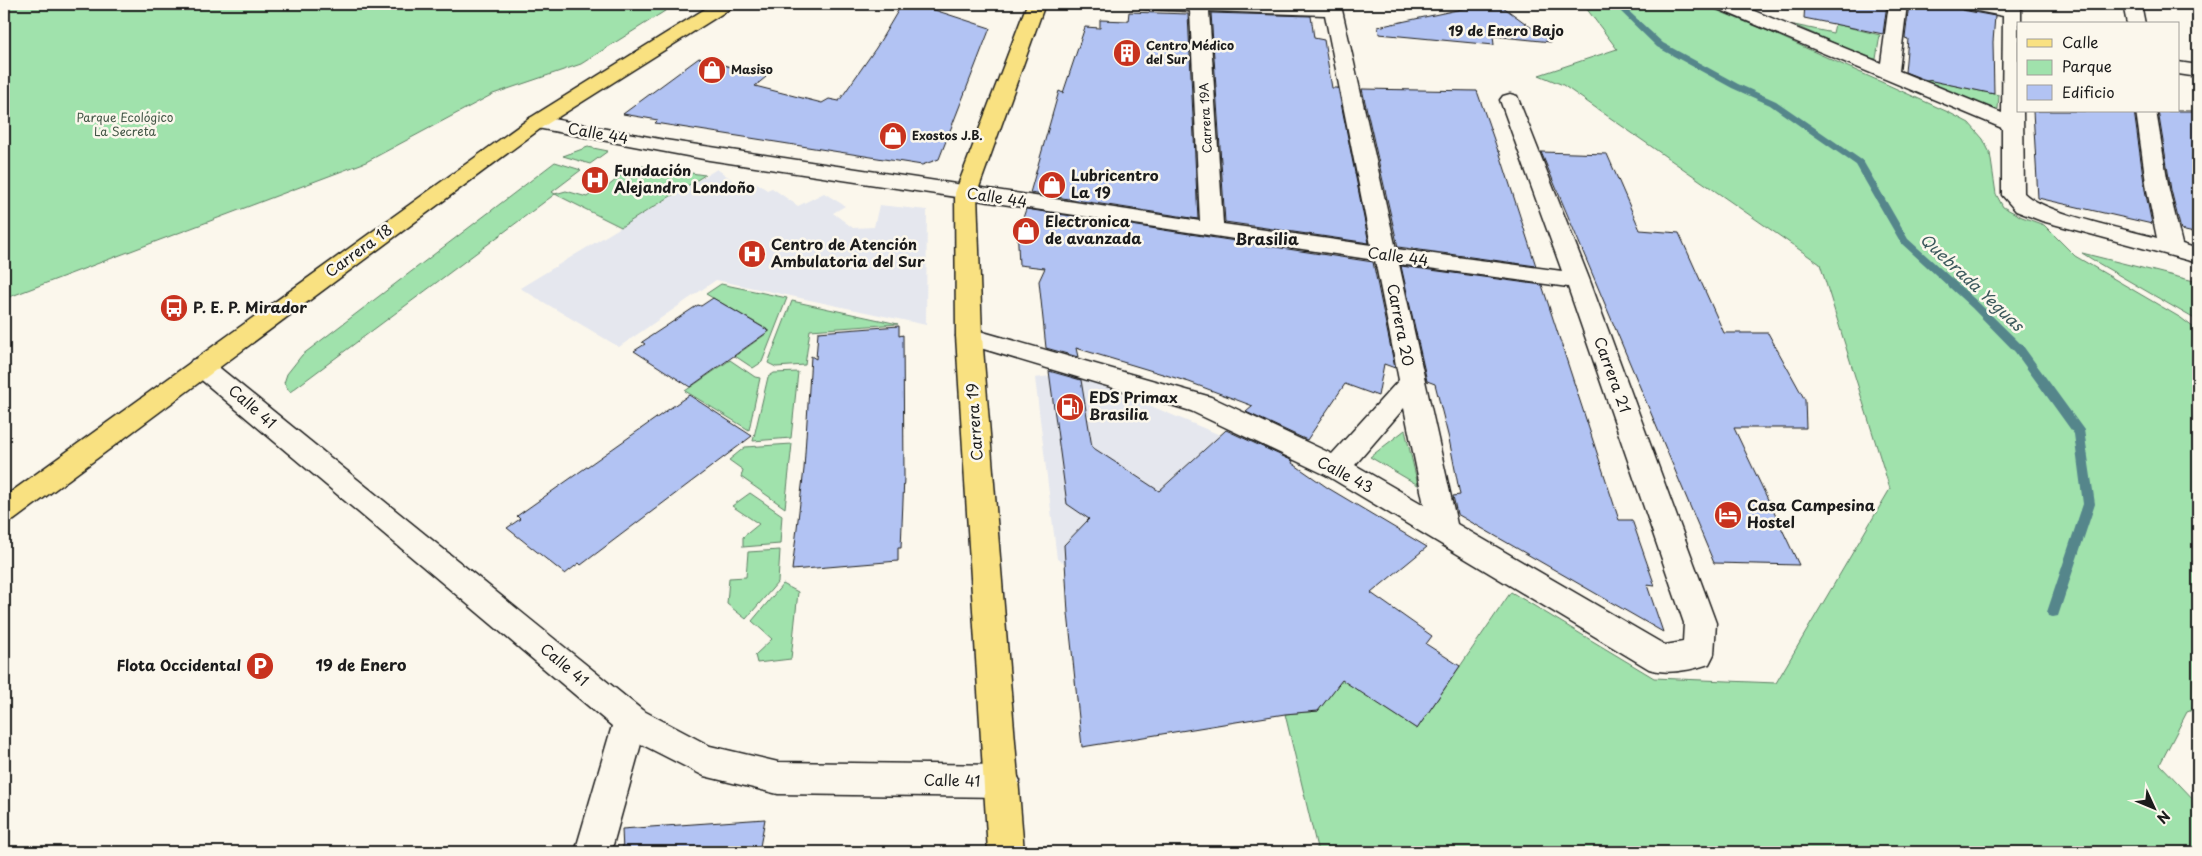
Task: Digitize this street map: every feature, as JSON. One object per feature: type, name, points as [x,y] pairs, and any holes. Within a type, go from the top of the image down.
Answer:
[{"type":"main road","name":"Carrera 18","points":[[4,512],[537,122],[725,4]]},
{"type":"main road","name":"Carrera 19","points":[[1006,852],[969,336],[966,193],[1036,4]]},
{"type":"street","points":[[1146,4],[1334,7]]},
{"type":"street","points":[[1722,4],[1777,18],[1889,73],[2013,125]]},
{"type":"street","points":[[1889,73],[1898,4]]},
{"type":"street","points":[[1968,4],[2012,8],[2015,58],[2013,195],[2024,206],[2050,216],[2198,256]]},
{"type":"street","points":[[2132,4],[2136,22]]},
{"type":"street","name":"Carrera 19A","points":[[1199,5],[1212,230]]},
{"type":"street","name":"Carrera 20","points":[[1334,7],[1411,383],[1444,530]]},
{"type":"street","points":[[2180,68],[2198,71]]},
{"type":"street","name":"Carrera 21","points":[[1510,100],[1578,281],[1700,623],[1698,654]]},
{"type":"street","points":[[2146,112],[2158,190],[2171,248]]},
{"type":"street","name":"Calle 44","points":[[537,122],[603,135],[966,193],[1212,230],[1578,281]]},
{"type":"street","name":"Calle 43","points":[[969,336],[1201,404],[1336,468],[1661,659],[1698,654]]},
{"type":"street","name":"Calle 41","points":[[201,366],[543,647],[630,721],[704,760],[778,778],[1002,781]]},
{"type":"street","points":[[1336,468],[1411,383]]},
{"type":"street","points":[[593,852],[630,721]]},
{"type":"shaded area","name":"Centro de Atención Ambulatoria del Sur","points":[[717,169],[742,187],[754,181],[767,190],[772,188],[798,206],[824,193],[845,206],[833,213],[853,228],[874,227],[879,205],[927,210],[926,325],[716,280],[619,347],[520,288]]},
{"type":"shaded area","points":[[1058,367],[1220,435],[1111,534],[1066,564],[1057,559],[1035,378],[1058,375]]},
{"type":"green space","name":"Parque Ecológico La Secreta","points":[[4,4],[676,4],[581,64],[493,94],[366,162],[4,299]]},
{"type":"green space","points":[[1583,4],[1701,4],[1768,31],[1969,123],[1983,139],[1990,153],[1996,194],[2003,207],[2022,217],[2044,225],[2075,256],[2181,318],[2198,331],[2198,633],[2194,645],[2198,651],[2198,708],[2187,712],[2160,764],[2198,804],[2198,852],[1318,852],[1285,714],[1318,711],[1342,679],[1417,729],[1511,592],[1654,678],[1776,683],[1890,489],[1820,264],[1563,85],[1539,75],[1617,49]]},
{"type":"green space","points":[[1835,24],[1880,35],[1876,59],[1870,59],[1794,25],[1833,33]]},
{"type":"green space","points":[[1905,75],[1999,95],[1998,109],[1985,108]]},
{"type":"green space","points":[[588,147],[608,151],[590,164],[563,156]]},
{"type":"green space","points":[[555,162],[581,170],[552,192],[555,194],[290,392],[284,383],[287,374],[302,355]]},
{"type":"green space","points":[[642,166],[705,175],[621,227],[555,194],[566,191],[587,197],[600,187],[606,188],[623,174],[632,177]]},
{"type":"green space","points":[[2082,253],[2198,282],[2198,321],[2098,263]]},
{"type":"green space","points":[[721,284],[787,298],[762,362],[753,368],[735,356],[770,331],[706,294]]},
{"type":"green space","points":[[792,301],[898,324],[810,330],[805,365],[776,367],[768,363]]},
{"type":"green space","points":[[730,360],[755,377],[760,378],[749,430],[685,391]]},
{"type":"green space","points":[[798,372],[791,438],[753,441],[768,377],[774,373]]},
{"type":"green space","points":[[1405,430],[1418,485],[1370,457]]},
{"type":"green space","points":[[792,444],[785,508],[741,477],[743,470],[729,460],[745,447]]},
{"type":"green space","points":[[750,493],[782,515],[780,544],[743,547],[743,537],[759,524],[732,506]]},
{"type":"green space","points":[[780,550],[778,582],[746,619],[727,604],[729,578],[746,577],[748,552]]},
{"type":"green space","points":[[783,584],[798,592],[791,659],[757,663],[755,655],[772,639],[752,621]]},
{"type":"building","points":[[902,4],[916,4],[990,28],[939,159],[922,165],[655,123],[658,120],[623,114],[699,58],[766,77],[755,86],[822,103],[829,99],[839,101],[876,48]]},
{"type":"building","points":[[1485,4],[1499,4],[1551,42],[1493,36],[1494,45],[1379,34],[1378,27]]},
{"type":"building","points":[[1805,4],[1887,4],[1883,34],[1804,18]]},
{"type":"building","points":[[1909,4],[1957,4],[1962,10],[1995,16],[1993,42],[1994,94],[1923,79],[1905,72],[1908,39],[1905,38]]},
{"type":"building","points":[[1129,12],[1188,14],[1198,219],[1030,193],[1059,91],[1063,93],[1085,27],[1100,28],[1100,20],[1128,21]]},
{"type":"building","points":[[1211,13],[1311,16],[1314,38],[1324,40],[1332,88],[1338,88],[1369,243],[1225,222]]},
{"type":"building","points":[[1362,89],[1477,91],[1499,151],[1536,266],[1398,247]]},
{"type":"building","points":[[2198,111],[2198,234],[2181,230],[2171,190],[2158,112]]},
{"type":"building","points":[[2033,112],[2134,112],[2145,190],[2152,224],[2038,198]]},
{"type":"building","points":[[1541,152],[1607,154],[1640,230],[1679,233],[1724,333],[1768,333],[1805,400],[1806,428],[1734,428],[1799,565],[1714,563]]},
{"type":"building","points":[[1026,209],[1373,262],[1395,368],[1384,364],[1378,396],[1345,384],[1307,440],[1246,412],[1253,406],[1189,382],[1076,348],[1078,357],[1046,348],[1039,281],[1045,268],[1019,265],[1017,224],[1022,221]]},
{"type":"building","points":[[1401,266],[1542,285],[1619,520],[1632,520],[1655,586],[1647,585],[1663,632],[1457,514],[1453,496],[1460,495],[1449,439],[1435,384],[1427,381]]},
{"type":"building","points":[[713,298],[769,331],[690,387],[634,351],[645,344],[642,342],[698,305],[701,306]]},
{"type":"building","points":[[899,326],[899,336],[903,335],[904,477],[901,548],[898,548],[898,561],[792,570],[804,469],[811,356],[816,359],[818,332]]},
{"type":"building","points":[[1049,371],[1081,380],[1092,447],[1159,491],[1226,430],[1293,461],[1292,463],[1328,488],[1427,547],[1371,593],[1432,636],[1426,644],[1460,666],[1417,729],[1342,680],[1318,711],[1285,714],[1082,747],[1068,613],[1064,545],[1089,519],[1067,504]]},
{"type":"building","points":[[689,395],[752,436],[581,565],[579,563],[565,574],[507,528],[520,519],[517,516]]},
{"type":"building","points":[[765,819],[759,852],[623,852],[622,829]]},
{"type":"waterway","name":"Quebrada Yeguas","points":[[1617,4],[1660,45],[1735,86],[1773,103],[1860,163],[1904,241],[1976,306],[2019,349],[2080,433],[2089,504],[2053,612]]},
{"type":"place","name":"Centro Médico del Sur","points":[[1127,53]]},
{"type":"place","name":"Masiso","points":[[712,70]]},
{"type":"place","name":"Exostos J.B.","points":[[893,136]]},
{"type":"place","name":"Fundación Alejandro Londoño","points":[[595,180]]},
{"type":"place","name":"Lubricentro La 19","points":[[1052,185]]},
{"type":"place","name":"Electronica de avanzada","points":[[1026,231]]},
{"type":"place","name":"Centro de Atención Ambulatoria del Sur","points":[[752,254]]},
{"type":"place","name":"P. E. P. Mirador","points":[[174,308]]},
{"type":"place","name":"EDS Primax Brasilia","points":[[1070,407]]},
{"type":"place","name":"Casa Campesina Hostel","points":[[1728,515]]},
{"type":"place","name":"Flota Occidental","points":[[260,666]]},
{"type":"district","name":"19 de Enero Bajo","points":[[1506,31]]},
{"type":"district","name":"Brasilia","points":[[1267,239]]},
{"type":"district","name":"19 de Enero","points":[[361,665]]}]
